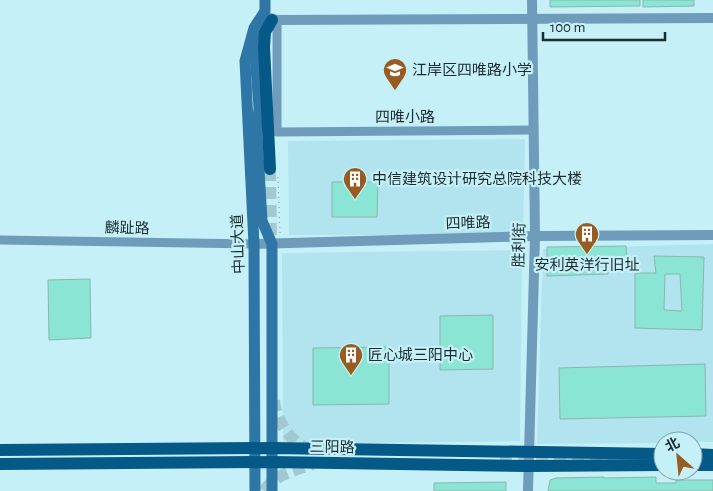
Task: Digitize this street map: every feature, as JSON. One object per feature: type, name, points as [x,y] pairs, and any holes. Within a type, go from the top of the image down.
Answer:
[{"type":"main road","points":[[269,14],[264,48],[274,169]]},
{"type":"main road","name":"中山大道","points":[[255,491],[254,244],[245,61],[254,28],[269,14]]},
{"type":"main road","name":"中山大道","points":[[269,14],[257,38],[255,54],[259,107],[257,136],[262,221],[276,244],[272,491]]},
{"type":"main road","name":"三阳路","points":[[0,450],[272,448],[653,454]]},
{"type":"main road","name":"三阳路","points":[[0,464],[272,462],[528,466],[653,465]]},
{"type":"street","name":"胜利街","points":[[528,491],[535,236],[532,0]]},
{"type":"street","points":[[269,14],[532,18],[713,18]]},
{"type":"street","name":"四唯小路","points":[[269,14],[277,132],[533,130]]},
{"type":"street","name":"四唯路","points":[[254,244],[535,236],[713,235]]},
{"type":"street","name":"麟趾路","points":[[0,240],[254,244]]},
{"type":"path","points":[[274,169],[276,244]]},
{"type":"shaded area","points":[[525,139],[523,235],[289,235],[288,141]]},
{"type":"shaded area","points":[[713,244],[713,442],[703,442],[703,431],[653,431],[653,443],[537,444],[543,249]]},
{"type":"shaded area","points":[[522,250],[520,441],[283,444],[282,253]]},
{"type":"building","points":[[550,0],[640,0],[640,6],[550,7]]},
{"type":"building","points":[[643,0],[694,0],[694,6],[643,7]]},
{"type":"building","name":"中信建筑设计研究总院科技大楼","points":[[332,182],[378,182],[377,217],[332,217]]},
{"type":"building","name":"安利英洋行旧址","points":[[626,246],[627,262],[607,263],[608,274],[547,276],[547,247]]},
{"type":"building","points":[[654,256],[704,257],[702,330],[635,328],[635,273],[656,273]],"holes":[[[665,274],[680,274],[682,311],[664,310]]]},
{"type":"building","points":[[90,279],[91,338],[49,340],[48,280]]},
{"type":"building","points":[[493,315],[493,369],[440,370],[440,316]]},
{"type":"building","name":"匠心城三阳中心","points":[[389,347],[389,404],[313,405],[313,348]]},
{"type":"building","points":[[705,364],[706,416],[560,419],[559,368]]},
{"type":"building","points":[[653,477],[653,481],[656,481],[656,483],[713,480],[713,491],[548,491],[550,480],[556,478]]},
{"type":"building","points":[[506,482],[506,491],[434,491],[434,483]]},
{"type":"tunnel","points":[[270,169],[271,245]]},
{"type":"tunnel","points":[[274,400],[275,408],[285,430],[296,442],[310,450]]},
{"type":"tunnel","points":[[500,460],[612,459]]},
{"type":"tunnel","points":[[264,491],[274,480],[313,464]]},
{"type":"place","name":"江岸区四唯路小学","points":[[395,91]]},
{"type":"place","name":"中信建筑设计研究总院科技大楼","points":[[355,200]]},
{"type":"place","name":"安利英洋行旧址","points":[[587,255]]},
{"type":"place","name":"匠心城三阳中心","points":[[351,376]]}]
